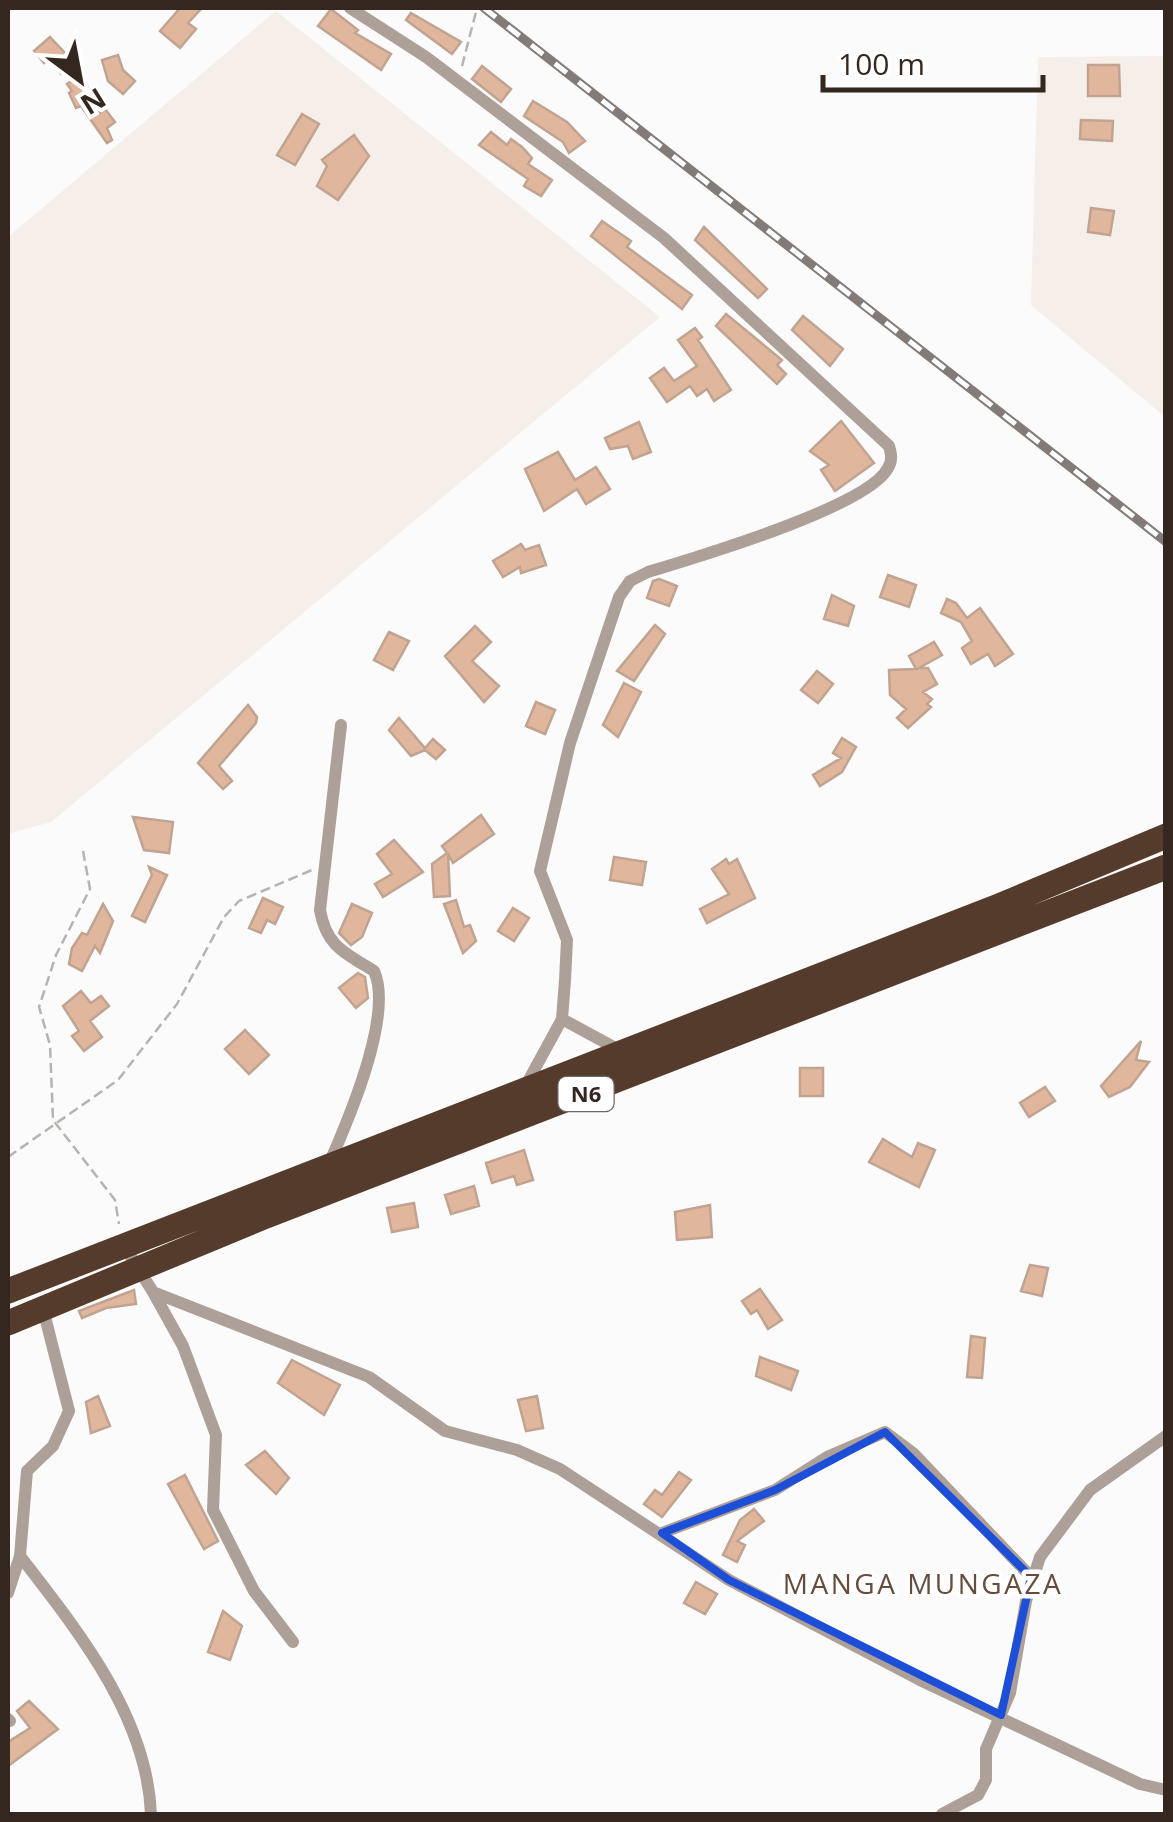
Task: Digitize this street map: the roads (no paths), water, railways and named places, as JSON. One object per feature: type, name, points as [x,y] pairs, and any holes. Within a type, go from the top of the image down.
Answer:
[{"type":"highway","name":"N6","points":[[8,1291],[994,908],[1166,836]]},
{"type":"highway","name":"N6","points":[[8,1323],[139,1268],[1166,867]]},
{"type":"street","points":[[350,8],[664,238],[796,355],[889,446],[892,458],[888,471],[858,492],[791,525],[648,572],[630,581],[620,598],[570,743],[540,871],[568,940],[562,1018],[522,1092]]},
{"type":"street","points":[[328,1166],[352,1114],[382,999],[374,971],[333,948],[324,932],[323,866],[342,725]]},
{"type":"street","points":[[562,1018],[622,1052]]},
{"type":"street","points":[[123,1244],[183,1346],[216,1435],[213,1510],[254,1591],[293,1642]]},
{"type":"street","points":[[153,1292],[369,1377],[430,1424],[518,1450],[560,1469],[729,1580],[920,1680],[1140,1784],[1166,1790]]},
{"type":"street","points":[[8,1593],[20,1556],[27,1471],[53,1446],[68,1411],[43,1309]]},
{"type":"street","points":[[662,1533],[775,1490],[827,1457],[885,1432],[913,1453],[1031,1577]]},
{"type":"street","points":[[942,1814],[967,1803],[986,1780],[986,1749],[1017,1664],[1031,1577],[1072,1509],[1106,1478],[1166,1436]]},
{"type":"street","points":[[20,1556],[105,1674],[138,1748],[151,1814]]},
{"type":"railway","points":[[484,8],[1166,542]]},
{"type":"district","name":"MANGA MUNGAZA","points":[[923,1584]]}]
